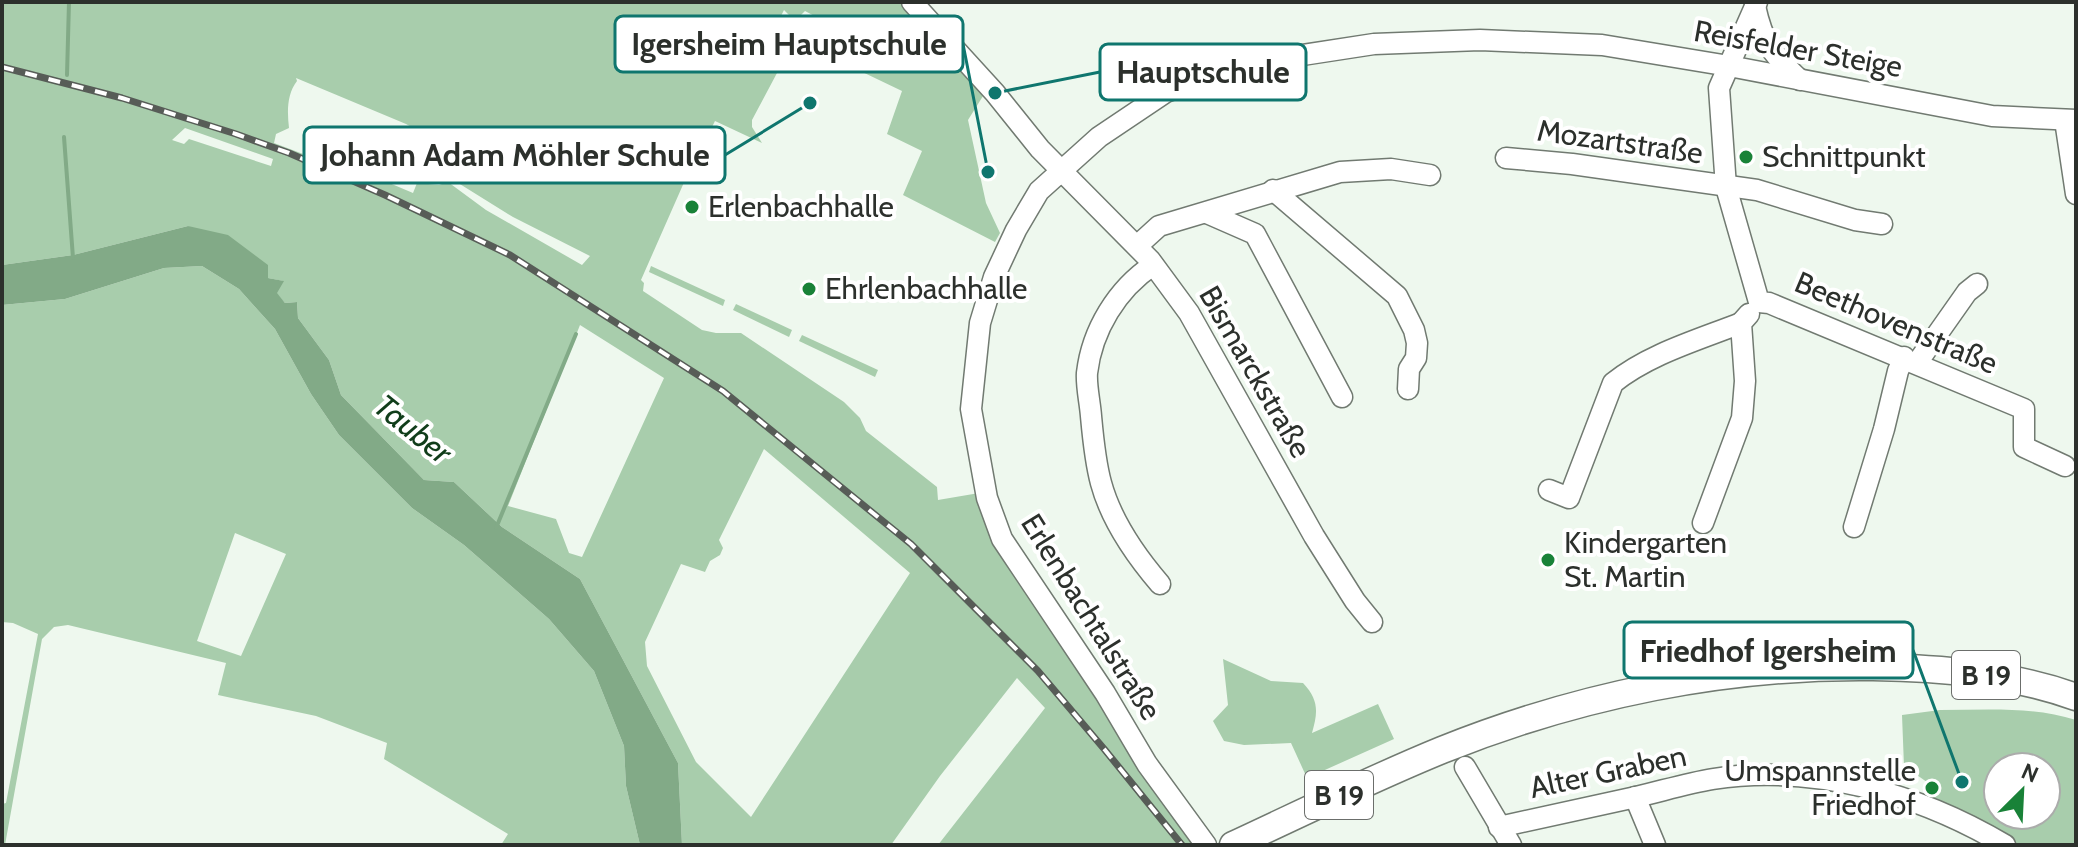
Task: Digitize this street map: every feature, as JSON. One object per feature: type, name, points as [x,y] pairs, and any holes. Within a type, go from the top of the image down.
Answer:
[{"type":"main road","name":"B 19","points":[[1235,844],[1472,739],[1568,708],[1652,687],[1752,672],[1842,666],[1894,667],[1982,675],[2028,683],[2076,697]]},
{"type":"street","points":[[912,2],[1061,171]]},
{"type":"street","points":[[1756,4],[1761,34],[1780,61],[1800,80]]},
{"type":"street","name":"Beethovenstraße","points":[[1756,4],[1719,88],[1726,187],[1759,302],[1769,303],[1911,360],[2024,409],[2024,447],[2065,466]]},
{"type":"street","name":"Reisfelder Steige","points":[[1061,171],[1099,137],[1166,92],[1222,71],[1270,60],[1374,44],[1480,40],[1602,45],[1992,116],[2071,120]]},
{"type":"street","points":[[2071,120],[2076,194]]},
{"type":"street","name":"Mozartstraße","points":[[1506,158],[1757,190],[1855,220],[1882,224]]},
{"type":"street","points":[[1137,246],[1159,226],[1340,172],[1391,169],[1430,175]]},
{"type":"street","name":"Bismarckstraße","points":[[1061,171],[1137,246],[1189,313],[1314,536],[1372,622]]},
{"type":"street","name":"Erlenbachtalstraße","points":[[1061,171],[1039,191],[1022,220],[994,277],[980,323],[971,409],[987,498],[1002,539],[1105,693],[1147,764],[1206,845]]},
{"type":"street","points":[[1273,190],[1397,296],[1417,343],[1416,358],[1409,369],[1408,389]]},
{"type":"street","points":[[1207,213],[1255,234],[1342,397]]},
{"type":"street","points":[[1153,265],[1120,295],[1110,309],[1093,342],[1087,375],[1101,485],[1123,531],[1160,584]]},
{"type":"street","points":[[1854,527],[1898,371],[1977,284]]},
{"type":"street","points":[[1549,490],[1569,498],[1613,383],[1655,358],[1741,323],[1759,302]]},
{"type":"street","points":[[1703,523],[1742,418],[1745,381],[1741,323]]},
{"type":"street","points":[[1465,767],[1511,845]]},
{"type":"street","name":"Alter Graben","points":[[1499,827],[1715,779],[1779,776],[1829,778],[1872,790],[1943,814],[2005,845]]},
{"type":"street","points":[[1635,797],[1655,845]]},
{"type":"shaded area","points":[[2,2],[902,2],[975,82],[983,96],[968,120],[986,203],[1000,233],[995,242],[903,195],[922,151],[887,134],[902,91],[806,45],[822,20],[805,11],[791,17],[784,10],[770,38],[767,37],[764,42],[759,40],[749,60],[777,73],[752,120],[752,127],[762,143],[715,121],[711,129],[708,128],[641,280],[644,283],[643,291],[702,330],[741,333],[844,402],[860,418],[866,431],[937,487],[938,500],[985,492],[1206,845],[938,845],[1045,708],[1017,678],[940,776],[891,845],[682,845],[678,763],[580,579],[502,527],[454,482],[424,480],[341,395],[329,360],[298,318],[297,302],[285,303],[276,293],[283,281],[268,278],[188,226],[73,255],[2,265]],"holes":[[[296,78],[415,129],[455,181],[513,217],[590,256],[582,265],[486,210],[448,182],[439,185],[417,183],[413,193],[368,174],[364,177],[274,143],[276,134],[289,128],[288,103]],[[185,128],[273,159],[271,166],[189,139],[184,144],[172,140]],[[580,325],[664,378],[582,557],[569,553],[556,519],[508,506]],[[764,449],[910,573],[751,817],[696,762],[647,666],[645,642],[681,564],[705,572],[710,561],[720,555],[723,548],[719,540]]]},
{"type":"shaded area","points":[[188,226],[228,235],[268,265],[268,278],[284,281],[277,293],[285,303],[297,302],[298,318],[329,360],[341,395],[424,480],[454,482],[502,527],[580,579],[678,763],[682,845],[640,845],[626,786],[624,746],[594,671],[549,619],[464,545],[412,508],[339,435],[311,394],[275,329],[239,289],[202,266],[164,268],[65,299],[2,305],[2,265],[73,255]]},
{"type":"shaded area","points":[[202,266],[239,289],[275,329],[311,394],[339,435],[412,508],[464,545],[549,619],[594,671],[624,746],[626,786],[640,845],[501,845],[508,834],[384,759],[387,743],[316,716],[218,695],[226,663],[68,625],[54,627],[42,639],[5,845],[2,845],[2,804],[6,803],[38,634],[13,623],[2,622],[2,305],[65,299],[164,268]],"holes":[[[235,533],[286,554],[241,656],[197,641]]]},
{"type":"shaded area","points":[[651,266],[725,300],[723,306],[649,272]]},
{"type":"shaded area","points":[[736,304],[792,330],[789,337],[733,310]]},
{"type":"shaded area","points":[[802,335],[878,370],[875,377],[799,341]]},
{"type":"shaded area","points":[[1223,659],[1271,681],[1303,683],[1316,706],[1312,733],[1378,704],[1394,739],[1307,778],[1291,743],[1244,745],[1224,741],[1213,721],[1228,705]]},
{"type":"shaded area","points":[[1940,710],[2008,710],[2076,720],[2076,845],[2013,845],[1996,831],[2062,831],[2062,751],[1982,751],[1982,821],[1929,799],[1934,787],[1904,766],[1902,715]]},
{"type":"waterway","points":[[67,75],[69,2]]},
{"type":"waterway","points":[[64,137],[73,258]]},
{"type":"waterway","points":[[496,528],[576,334]]},
{"type":"railway","points":[[2,67],[122,98],[236,134],[289,153],[385,195],[510,255],[723,391],[911,544],[1038,671],[1182,845]]},
{"type":"place","name":"Hauptschule","points":[[995,93]]},
{"type":"place","name":"Johann Adam Möhler Schule","points":[[810,103]]},
{"type":"place","name":"Schnittpunkt","points":[[1746,157]]},
{"type":"place","name":"Igersheim Hauptschule","points":[[988,172]]},
{"type":"place","name":"Erlenbachhalle","points":[[692,207]]},
{"type":"place","name":"Ehrlenbachhalle","points":[[809,289]]},
{"type":"place","name":"Kindergarten St. Martin","points":[[1548,560]]},
{"type":"place","name":"Friedhof Igersheim","points":[[1962,782]]},
{"type":"place","name":"Umspannstelle Friedhof","points":[[1932,788]]},
{"type":"water label","name":"Tauber","points":[[413,429]]}]
